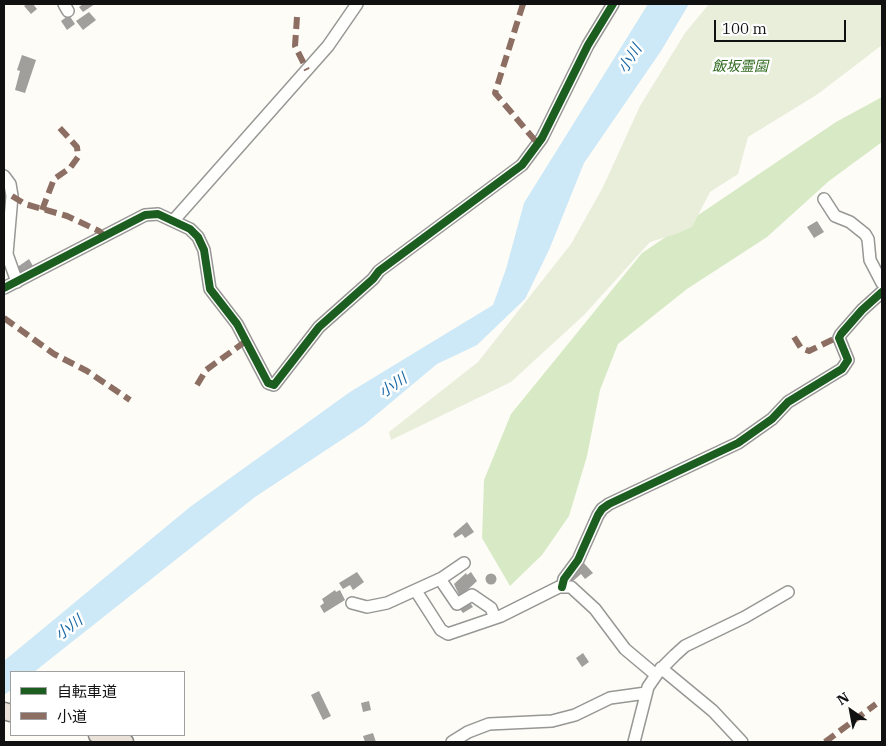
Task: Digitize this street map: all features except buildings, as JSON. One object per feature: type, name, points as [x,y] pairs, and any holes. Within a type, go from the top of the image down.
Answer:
[{"type":"highway","points":[[101,736],[125,742]]},
{"type":"street","points":[[174,220],[328,46],[357,4]]},
{"type":"street","points":[[4,288],[145,215],[158,214],[174,220],[194,232],[200,240],[204,250],[210,289],[237,324],[268,383],[274,386],[319,327],[373,280],[379,271],[522,166],[542,138],[588,45],[613,4]]},
{"type":"street","points":[[4,176],[10,184],[12,196],[6,254],[17,282]]},
{"type":"street","points":[[824,199],[835,216],[850,222],[865,234],[868,239],[870,260],[882,283]]},
{"type":"street","points":[[562,587],[564,579],[581,553],[598,515],[609,504],[738,443],[772,419],[788,402],[842,369],[848,360],[839,338],[841,334],[862,310],[882,292]]},
{"type":"street","points":[[352,603],[367,607],[378,606],[440,579],[464,563]]},
{"type":"street","points":[[440,579],[457,604],[472,595],[492,608],[495,618]]},
{"type":"street","points":[[416,591],[444,633],[453,632],[495,618],[562,587],[571,587],[579,592],[625,649],[713,711],[742,742]]},
{"type":"street","points":[[634,742],[646,694],[659,672],[685,646],[745,617],[788,592]]},
{"type":"street","points":[[452,742],[468,732],[489,724],[552,721],[575,715],[610,698],[646,694]]},
{"type":"green space","name":"飯坂霊園","points":[[709,4],[882,4],[882,45],[818,94],[748,137],[738,174],[710,192],[692,227],[650,242],[584,315],[511,382],[391,440],[389,432],[478,362],[571,244],[603,187],[640,106],[685,33]]},
{"type":"green space","points":[[882,97],[882,142],[829,181],[767,237],[687,289],[618,344],[600,390],[587,456],[569,516],[542,555],[510,586],[482,538],[484,480],[511,414],[642,253],[836,122]]},
{"type":"water","name":"小川","points":[[648,4],[689,4],[661,51],[584,163],[549,250],[525,299],[477,345],[437,364],[364,425],[255,497],[35,671],[10,671],[10,691],[4,695],[4,661],[190,507],[350,392],[493,305],[506,269],[524,203]]},
{"type":"marked path","points":[[523,4],[495,93],[538,144]]},
{"type":"marked path","points":[[297,17],[295,46],[307,70]]},
{"type":"marked path","points":[[42,210],[54,179],[70,168],[78,157],[77,147],[58,126]]},
{"type":"marked path","points":[[12,196],[25,204],[67,216],[99,231],[105,236]]},
{"type":"marked path","points":[[4,318],[54,354],[87,371],[130,400]]},
{"type":"marked path","points":[[794,337],[801,348],[809,351],[840,336]]},
{"type":"marked path","points":[[197,385],[206,370],[246,341]]},
{"type":"marked path","points":[[825,742],[876,704]]},
{"type":"cycle path","points":[[4,288],[145,215],[158,214],[190,229],[198,237],[204,250],[210,289],[237,324],[268,383],[274,385],[319,327],[373,279],[379,271],[522,165],[542,138],[588,45],[613,4]]},
{"type":"cycle path","points":[[562,587],[564,579],[578,560],[602,509],[738,443],[772,419],[788,402],[842,369],[848,360],[839,338],[841,334],[862,310],[882,292]]}]
